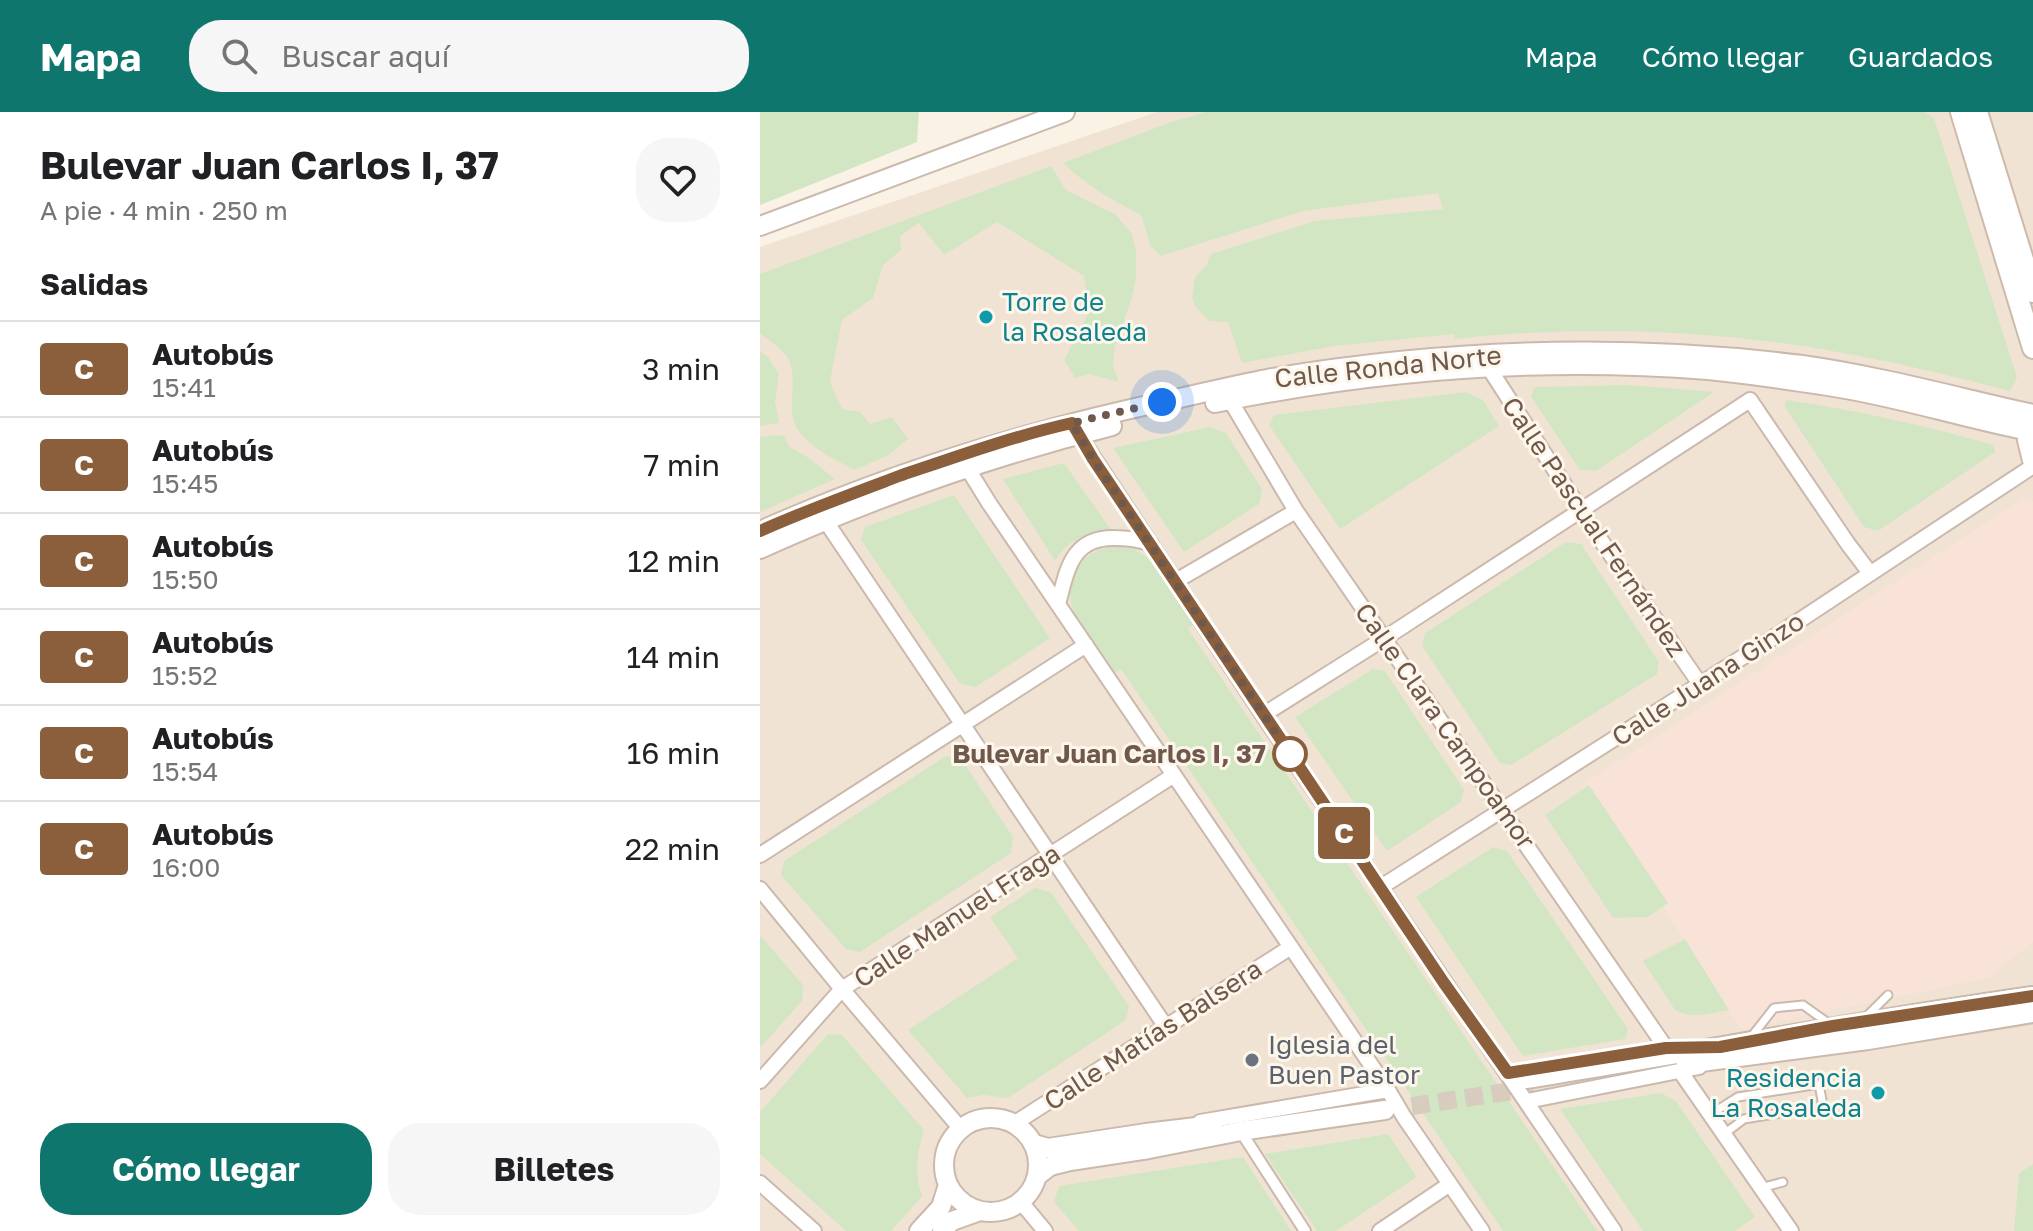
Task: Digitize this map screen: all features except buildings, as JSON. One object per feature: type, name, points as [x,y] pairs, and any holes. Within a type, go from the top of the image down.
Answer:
[{"type":"main road","points":[[1961,112],[2033,348]]},
{"type":"main road","points":[[1977,112],[2033,292]]},
{"type":"main road","points":[[2032,421],[2029,448],[2033,463]]},
{"type":"street","points":[[760,226],[1065,112]]},
{"type":"street","name":"Calle Ronda Norte","points":[[760,549],[825,520],[1074,429],[1266,380],[1434,358],[1596,351],[1801,365],[1897,382],[2032,421]]},
{"type":"street","name":"Calle Ronda Norte","points":[[760,531],[820,505],[1047,428],[1074,429],[1230,400],[1437,371],[1550,366],[1709,370],[1830,386],[2032,421]]},
{"type":"street","name":"Calle Pascual Fernández","points":[[1489,368],[1581,511],[1700,684]]},
{"type":"street","points":[[1263,715],[1750,400],[1761,377]]},
{"type":"street","name":"Calle Clara Campoamor","points":[[1230,400],[1296,511],[1666,1048]]},
{"type":"street","points":[[1750,400],[1870,573]]},
{"type":"street","points":[[1074,429],[1444,983],[1524,1085],[1614,1231]]},
{"type":"street","name":"Calle Juana Ginzo","points":[[1381,887],[1700,684],[2033,463]]},
{"type":"street","points":[[968,469],[1291,947],[1384,1101],[1404,1117],[1482,1231]]},
{"type":"street","points":[[1176,581],[1296,511]]},
{"type":"street","points":[[825,520],[1166,1027]]},
{"type":"street","points":[[1058,604],[1073,558],[1084,545],[1103,538],[1124,538],[1151,544]]},
{"type":"street","points":[[760,855],[1086,645]]},
{"type":"street","name":"Calle Manuel Fraga","points":[[760,1081],[842,989],[1174,775]]},
{"type":"street","points":[[760,889],[960,1128]]},
{"type":"street","name":"Calle Matías Balsera","points":[[1015,1123],[1291,947]]},
{"type":"street","points":[[1524,1085],[1680,1071],[1747,1041],[2033,996]]},
{"type":"street","points":[[1524,1085],[1633,1071],[1724,1053],[1868,1040],[2033,1013]]},
{"type":"street","points":[[1524,1085],[1666,1048],[1724,1053]]},
{"type":"street","points":[[1680,1071],[1791,1231]]},
{"type":"street","points":[[1037,1176],[1050,1166],[1147,1141],[1384,1101]]},
{"type":"street","points":[[993,1117],[1015,1123],[1034,1144],[1039,1161],[1035,1183],[1021,1202],[1000,1212],[980,1211],[964,1204],[948,1185],[943,1169],[951,1138],[960,1128],[977,1119],[993,1117]]},
{"type":"street","points":[[1034,1144],[1048,1148],[1245,1138],[1404,1117]]},
{"type":"street","points":[[1245,1138],[1305,1231]]},
{"type":"street","points":[[760,1183],[814,1231]]},
{"type":"street","points":[[1380,1231],[1450,1184]]},
{"type":"street","points":[[919,1231],[941,1207],[948,1185]]},
{"type":"street","points":[[1021,1202],[1045,1231]]},
{"type":"street","points":[[942,1231],[952,1221],[980,1211]]},
{"type":"lane","points":[[1863,1021],[1888,995]]},
{"type":"lane","points":[[1747,1041],[1774,1008],[1803,1005],[1833,1026]]},
{"type":"lane","points":[[1710,1114],[1738,1097],[1819,1084],[1823,1106],[1744,1119],[1724,1134]]},
{"type":"lane","points":[[1761,1188],[1783,1182]]},
{"type":"shaded area","points":[[1157,112],[2033,112],[2033,1231],[760,1231],[760,247]]},
{"type":"shaded area","points":[[2024,498],[2033,502],[2033,942],[1993,977],[1741,1029],[1585,783]]},
{"type":"green space","points":[[760,112],[919,112],[917,142],[760,205]]},
{"type":"green space","points":[[1207,112],[1924,112],[1934,118],[2017,377],[2010,391],[1902,365],[1790,344],[1695,334],[1599,331],[1455,339],[1454,334],[1334,346],[1242,363],[1228,322],[1209,321],[1192,298],[1195,277],[1206,266],[1211,254],[1315,221],[1443,209],[1438,193],[1303,211],[1161,256],[1150,245],[1141,215],[1100,192],[1063,163],[1171,122]]},
{"type":"green space","points":[[1051,166],[1066,190],[1115,214],[1132,234],[1136,278],[1115,345],[1113,366],[1119,382],[1089,374],[1075,378],[1064,360],[1089,312],[1084,276],[997,222],[944,255],[919,223],[900,236],[901,250],[883,265],[873,298],[842,320],[830,382],[842,409],[860,412],[870,424],[892,417],[908,439],[887,456],[854,470],[806,439],[795,425],[793,416],[793,377],[789,360],[760,333],[760,274]]},
{"type":"green space","points":[[760,351],[779,374],[775,402],[779,423],[760,426]]},
{"type":"green space","points":[[1629,385],[1714,392],[1596,471],[1580,470],[1531,397],[1534,387]]},
{"type":"green space","points":[[1466,392],[1483,400],[1499,426],[1340,529],[1269,425],[1274,415]]},
{"type":"green space","points":[[1786,400],[1942,431],[1994,445],[1995,452],[1878,531],[1864,527],[1785,407]]},
{"type":"green space","points":[[1210,427],[1226,433],[1262,489],[1259,504],[1184,552],[1113,448]]},
{"type":"green space","points":[[784,436],[790,447],[835,479],[760,512],[760,437]]},
{"type":"green space","points":[[1064,463],[1112,531],[1079,538],[1066,547],[1055,561],[1003,479]]},
{"type":"green space","points":[[954,495],[1050,638],[976,687],[960,684],[861,540],[865,527]]},
{"type":"green space","points":[[1566,542],[1581,544],[1659,662],[1657,674],[1511,765],[1500,763],[1422,646],[1425,633]]},
{"type":"green space","points":[[1115,546],[1134,549],[1154,564],[1194,624],[1188,629],[1597,1231],[1503,1231],[1121,669],[1114,673],[1079,623],[1070,595],[1078,567],[1094,552]]},
{"type":"green space","points":[[1373,669],[1385,671],[1464,790],[1461,802],[1387,851],[1295,717]]},
{"type":"green space","points":[[946,756],[962,760],[1013,837],[1011,853],[860,952],[846,949],[781,875],[784,861]]},
{"type":"green space","points":[[1589,785],[1668,903],[1648,917],[1613,918],[1545,815]]},
{"type":"green space","points":[[1493,847],[1507,851],[1628,1029],[1625,1039],[1523,1056],[1416,897]]},
{"type":"green space","points":[[1035,888],[1051,892],[1129,1006],[1126,1020],[1008,1098],[984,1095],[967,1098],[908,1030],[1018,958],[990,917]]},
{"type":"green space","points":[[760,935],[803,985],[802,1001],[760,1048]]},
{"type":"green space","points":[[1685,939],[1729,1010],[1694,1015],[1675,1010],[1643,961]]},
{"type":"green space","points":[[828,1034],[842,1035],[924,1130],[917,1163],[922,1196],[891,1231],[846,1231],[760,1154],[760,1112]]},
{"type":"green space","points":[[1661,1093],[1676,1101],[1755,1217],[1735,1231],[1643,1231],[1560,1109]]},
{"type":"green space","points":[[1388,1134],[1417,1177],[1336,1231],[1317,1231],[1265,1154]]},
{"type":"green space","points":[[1243,1157],[1291,1231],[1079,1231],[1054,1202],[1059,1186]]},
{"type":"green space","points":[[2033,1164],[2033,1231],[2014,1231],[2019,1173]]},
{"type":"tunnel","points":[[1385,1110],[1533,1088]]},
{"type":"bus line","name":"C","points":[[760,531],[820,505],[940,462],[1072,423],[1263,715],[1508,1073],[1666,1048],[1720,1047],[1833,1026],[2033,996]]},
{"type":"place","name":"Torre de la Rosaleda","points":[[986,317]]},
{"type":"place","name":"Bulevar Juan Carlos I, 37","points":[[1290,754]]},
{"type":"place","name":"Iglesia del Buen Pastor","points":[[1252,1060]]},
{"type":"place","name":"Residencia La Rosaleda","points":[[1878,1093]]},
{"type":"route","points":[[1162,402],[1072,423],[1077,435],[1290,754]]}]
